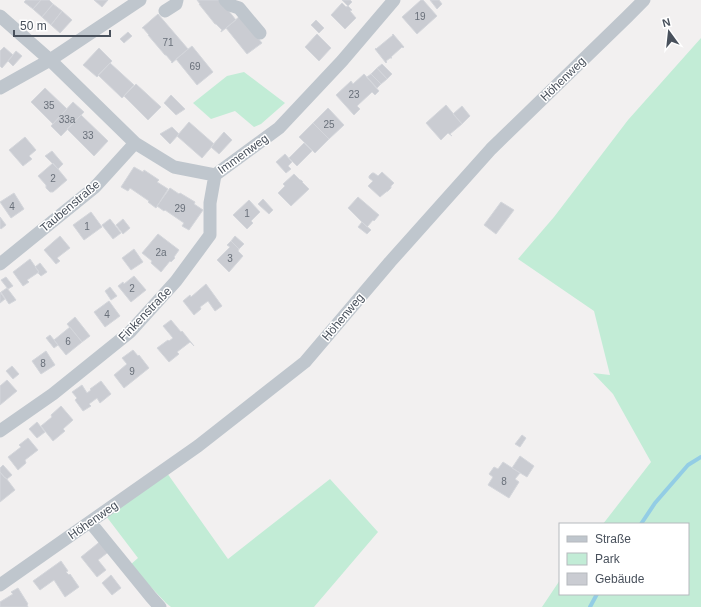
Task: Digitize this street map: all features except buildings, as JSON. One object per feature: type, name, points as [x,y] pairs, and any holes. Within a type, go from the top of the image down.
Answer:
[{"type":"street","points":[[0,88],[50,60],[140,0]]},
{"type":"street","points":[[165,11],[176,4],[177,0]]},
{"type":"street","points":[[225,0],[230,5],[239,8],[260,33]]},
{"type":"street","name":"Immenweg","points":[[0,16],[50,60],[135,143],[174,167],[215,175],[279,128],[342,61],[394,0]]},
{"type":"street","name":"Höhenweg","points":[[0,585],[198,446],[305,362],[390,262],[491,149],[644,0]]},
{"type":"street","name":"Taubenstraße","points":[[0,264],[95,187],[135,143]]},
{"type":"street","name":"Finkenstraße","points":[[0,430],[53,394],[130,332],[176,281],[210,235],[210,203],[215,175]]},
{"type":"street","points":[[90,522],[160,607]]},
{"type":"green space","points":[[701,38],[701,607],[542,607],[559,582],[559,595],[689,595],[689,523],[604,523],[651,462],[613,394],[593,373],[610,375],[594,311],[518,259],[554,217],[628,120]]},
{"type":"green space","points":[[244,72],[285,103],[261,124],[254,127],[235,111],[211,119],[193,103],[227,76]]},
{"type":"green space","points":[[167,473],[228,559],[330,479],[378,532],[314,607],[171,607],[130,565],[138,558],[106,516]]},
{"type":"waterway","points":[[642,523],[655,503],[688,465],[701,457]]},
{"type":"waterway","points":[[590,607],[596,595]]}]
